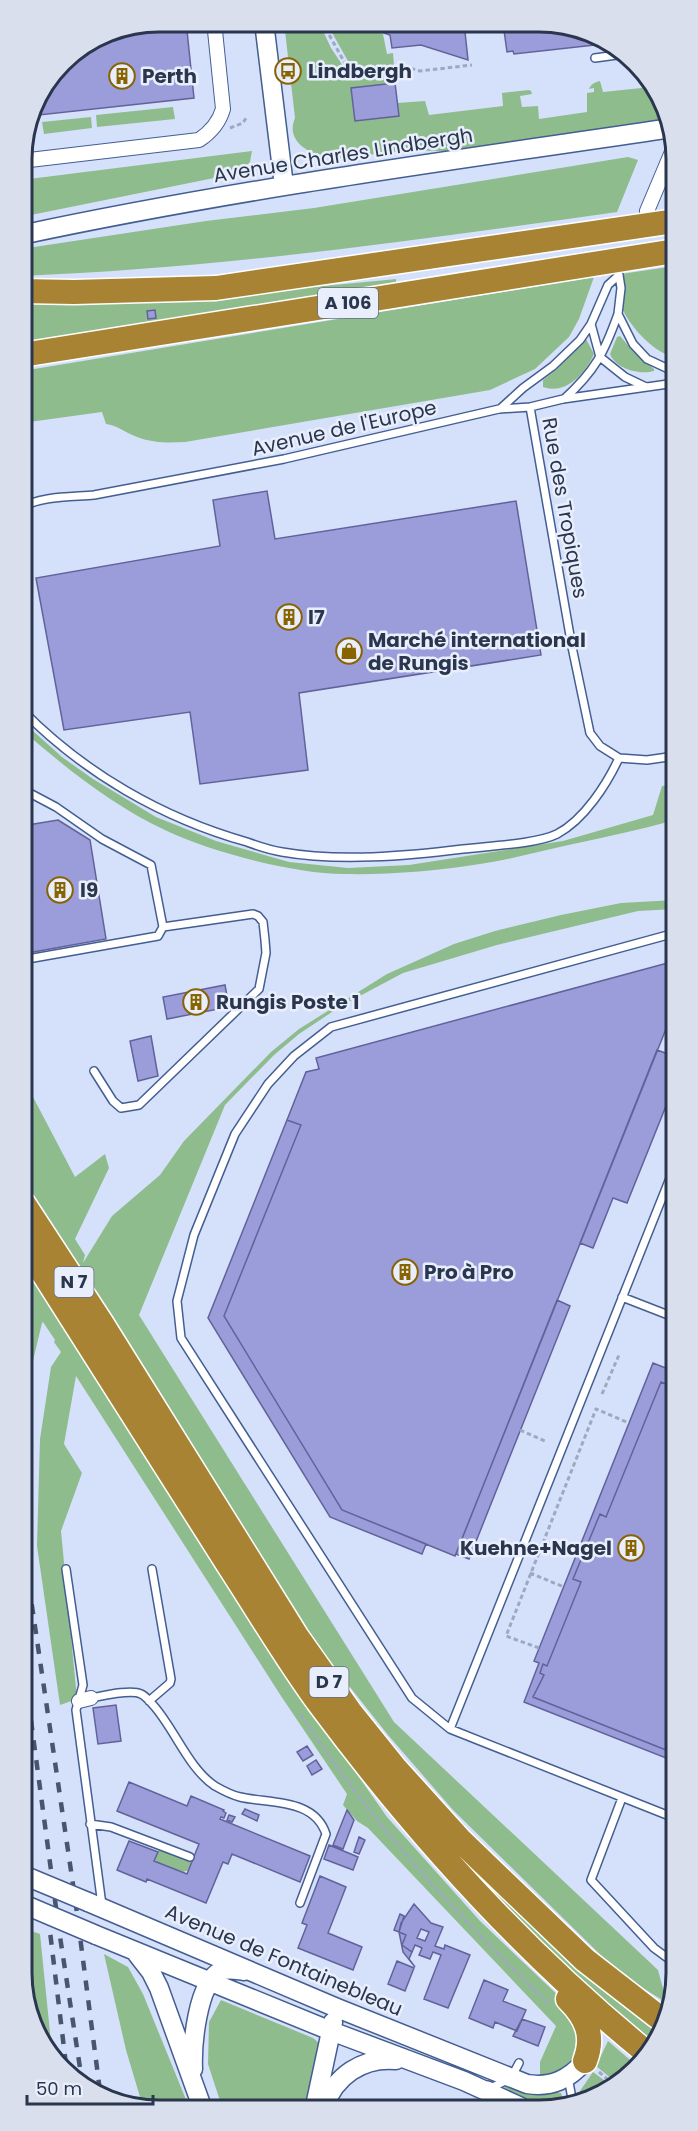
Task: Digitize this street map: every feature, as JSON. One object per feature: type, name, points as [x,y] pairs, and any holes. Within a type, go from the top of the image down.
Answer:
[{"type":"highway","name":"A 106","points":[[32,291],[216,288],[666,222]]},
{"type":"highway","name":"A 106","points":[[32,353],[666,252]]},
{"type":"highway","name":"N 7","points":[[32,1217],[125,1362]]},
{"type":"highway","name":"N 7","points":[[32,1255],[114,1384]]},
{"type":"highway","name":"D 7","points":[[125,1362],[297,1637],[350,1712],[394,1768],[461,1841],[585,1960],[658,2017]]},
{"type":"highway","name":"D 7","points":[[114,1384],[194,1512],[320,1703],[378,1780],[492,1908],[564,1980],[641,2048]]},
{"type":"highway","points":[[564,1980],[564,1995],[581,2014],[589,2028],[590,2064]]},
{"type":"main road","points":[[265,32],[284,186]]},
{"type":"main road","name":"Avenue Charles Lindbergh","points":[[32,233],[284,186],[663,129]]},
{"type":"main road","name":"Avenue de Fontainebleau","points":[[32,1879],[337,2008],[519,2075]]},
{"type":"main road","points":[[32,1908],[135,1953],[505,2100]]},
{"type":"main road","points":[[135,1953],[151,1971],[159,1988],[199,2100]]},
{"type":"main road","points":[[193,2082],[192,2046],[196,2019],[209,1983],[221,1971],[255,1972]]},
{"type":"main road","points":[[316,2100],[337,2008]]},
{"type":"main road","points":[[327,2100],[330,2091],[354,2068],[378,2060],[409,2062]]},
{"type":"main road","points":[[519,2075],[548,2085],[568,2078],[590,2064]]},
{"type":"street","points":[[32,160],[198,140],[208,134],[220,118],[223,109],[215,32]]},
{"type":"street","points":[[647,211],[666,166]]},
{"type":"lane","points":[[595,58],[613,55]]},
{"type":"lane","points":[[499,410],[523,388],[553,366],[580,340],[591,324],[608,285],[619,275],[621,288],[618,314],[609,340],[585,380],[563,399]]},
{"type":"lane","points":[[618,314],[633,345],[647,359],[666,368]]},
{"type":"lane","points":[[591,324],[600,357],[625,377],[646,387]]},
{"type":"lane","name":"Avenue de l'Europe","points":[[32,503],[52,497],[94,495],[284,459],[499,410],[666,384]]},
{"type":"lane","name":"Rue des Tropiques","points":[[530,407],[572,647],[590,733],[600,746],[619,758]]},
{"type":"lane","points":[[32,720],[86,766],[138,799],[209,831],[281,852],[334,856],[440,852],[540,839],[557,834],[571,824],[600,794],[619,758],[647,760],[666,757]]},
{"type":"lane","points":[[32,794],[56,807],[102,839],[151,865],[163,927],[158,936],[32,958]]},
{"type":"lane","points":[[94,1071],[113,1101],[121,1107],[139,1105],[259,989],[266,948],[263,922],[258,916],[253,914],[163,927]]},
{"type":"lane","points":[[666,935],[331,1027],[294,1056],[268,1084],[235,1134],[194,1235],[177,1301],[181,1338],[412,1698],[450,1729],[666,1815]]},
{"type":"lane","points":[[450,1729],[666,1188]]},
{"type":"lane","points":[[622,1297],[666,1314]]},
{"type":"lane","points":[[66,1569],[85,1699]]},
{"type":"lane","points":[[148,1701],[170,1683],[171,1678],[152,1569]]},
{"type":"lane","points":[[95,1904],[90,1824],[76,1710],[85,1699],[134,1692],[142,1694],[164,1718],[200,1772],[214,1785],[239,1797],[295,1805],[309,1812],[322,1823],[326,1834],[300,1903]]},
{"type":"lane","points":[[622,1798],[591,1880],[654,1948],[666,1957]]},
{"type":"lane","points":[[90,1824],[111,1827],[190,1857]]},
{"type":"lane","points":[[448,2076],[465,2077],[493,2087],[519,2075]]},
{"type":"lane","points":[[568,2078],[571,2095]]},
{"type":"path","points":[[328,32],[351,74],[406,67],[420,71],[472,65]]},
{"type":"path","points":[[226,127],[237,126],[246,118]]},
{"type":"path","points":[[602,1394],[619,1355]]},
{"type":"path","points":[[539,1648],[506,1636],[530,1573],[596,1409],[629,1423]]},
{"type":"path","points":[[520,1430],[547,1442]]},
{"type":"path","points":[[530,1573],[564,1587]]},
{"type":"path","points":[[590,2064],[608,2079]]},
{"type":"green space","points":[[285,32],[324,32],[349,75],[394,70],[395,83],[351,89],[355,121],[398,116],[397,103],[425,101],[429,115],[503,106],[502,93],[529,90],[532,94],[520,96],[522,107],[538,106],[539,119],[587,112],[587,93],[594,92],[594,88],[589,89],[590,87],[600,81],[603,92],[644,88],[660,121],[454,152],[407,151],[330,160],[328,157],[313,153],[296,140],[293,133],[295,118]]},
{"type":"green space","points":[[332,32],[383,34],[387,54],[393,53],[394,65],[353,70]]},
{"type":"green space","points":[[173,107],[175,119],[97,127],[96,115]]},
{"type":"green space","points":[[91,117],[92,128],[44,134],[42,122]]},
{"type":"green space","points":[[252,151],[250,162],[239,173],[32,215],[32,179]]},
{"type":"green space","points":[[628,157],[638,160],[617,212],[320,252],[171,267],[32,275],[32,247],[206,221],[314,208]]},
{"type":"green space","points":[[666,267],[666,354],[648,343],[626,316],[619,298],[621,274]]},
{"type":"green space","points":[[594,277],[579,319],[569,337],[535,369],[490,390],[185,442],[161,442],[137,437],[106,424],[102,412],[32,422],[32,369]]},
{"type":"green space","points":[[396,279],[396,283],[32,341],[32,303],[162,299]]},
{"type":"green space","points":[[620,336],[654,371],[629,370],[617,364],[610,354],[617,337]]},
{"type":"green space","points":[[586,339],[594,354],[580,375],[574,381],[559,388],[543,387],[543,380]]},
{"type":"green space","points":[[32,730],[62,757],[93,779],[156,817],[216,841],[289,862],[348,868],[409,865],[563,841],[653,815],[662,786],[666,785],[666,822],[512,858],[463,866],[378,874],[324,873],[278,866],[229,854],[185,839],[128,810],[91,786],[32,739]]},
{"type":"green space","points":[[666,900],[666,909],[638,911],[497,945],[403,973],[341,1006],[299,1034],[274,1055],[225,1105],[139,1315],[394,1722],[658,1970],[664,1993],[663,2000],[620,1974],[453,1810],[388,1735],[307,1633],[32,1201],[32,1095],[75,1177],[105,1154],[109,1168],[75,1239],[85,1255],[83,1263],[112,1216],[160,1175],[184,1141],[271,1052],[299,1029],[387,974],[454,944],[495,931],[621,903]]},
{"type":"green space","points":[[32,1276],[314,1713],[387,1817],[480,1921],[564,2001],[580,2021],[575,2057],[556,2073],[540,2077],[540,2062],[556,2026],[368,1828],[357,1821],[343,1805],[347,1794],[281,1696],[76,1376],[64,1444],[82,1473],[61,1531],[77,1699],[60,1705],[37,1546],[40,1439],[51,1367],[61,1352],[42,1323],[32,1365]]},
{"type":"green space","points":[[398,1789],[656,2022],[646,2042],[534,1943]]},
{"type":"green space","points":[[159,1849],[192,1862],[189,1870],[183,1872],[154,1861]]},
{"type":"green space","points":[[32,1931],[40,1934],[51,2039],[38,2013],[32,1981]]},
{"type":"green space","points":[[104,1954],[128,1967],[143,1994],[186,2100],[140,2098],[126,2050]]},
{"type":"green space","points":[[221,2000],[313,2038],[324,2047],[311,2100],[220,2100],[208,2064],[209,2022]]},
{"type":"green space","points":[[608,2041],[631,2060],[610,2078],[596,2066]]},
{"type":"green space","points":[[593,2072],[605,2081],[580,2093]]},
{"type":"green space","points":[[512,2083],[561,2093],[562,2097],[520,2100],[498,2091]]},
{"type":"building","name":"Perth","points":[[150,32],[187,32],[194,98],[39,115],[53,88],[81,58],[110,41]]},
{"type":"building","points":[[381,32],[465,32],[468,60],[421,45],[392,48],[390,35]]},
{"type":"building","points":[[504,32],[564,34],[596,45],[514,54],[513,51],[507,52]]},
{"type":"building","points":[[395,83],[399,116],[355,121],[351,88]]},
{"type":"building","points":[[155,310],[156,318],[148,319],[147,311]]},
{"type":"building","name":"I7","points":[[267,491],[275,539],[516,501],[541,655],[299,693],[308,770],[200,784],[190,712],[64,730],[36,578],[220,546],[213,500]]},
{"type":"building","name":"I9","points":[[58,820],[90,840],[106,939],[32,952],[32,824]]},
{"type":"building","name":"Pro à Pro","points":[[666,963],[666,1029],[455,1556],[342,1510],[224,1316],[301,1125],[287,1120],[306,1072],[319,1069],[316,1058]]},
{"type":"building","name":"Rungis Poste 1","points":[[225,985],[229,1007],[167,1019],[163,997]]},
{"type":"building","points":[[151,1036],[158,1076],[138,1081],[130,1041]]},
{"type":"building","points":[[657,1050],[666,1053],[666,1106],[627,1203],[613,1198],[593,1248],[580,1243]]},
{"type":"building","points":[[287,1120],[301,1125],[224,1316],[342,1510],[426,1544],[422,1554],[330,1517],[208,1318]]},
{"type":"building","points":[[557,1300],[570,1306],[469,1559],[456,1554]]},
{"type":"building","points":[[653,1363],[666,1368],[666,1384],[661,1382],[606,1517],[600,1514],[573,1579],[581,1582],[547,1666],[543,1664],[540,1673],[544,1675],[533,1697],[666,1750],[666,1758],[524,1702],[539,1663],[534,1661]]},
{"type":"building","name":"Kuehne+Nagel","points":[[661,1382],[666,1384],[666,1750],[533,1697],[544,1675],[540,1673],[543,1664],[547,1666],[581,1582],[573,1579],[600,1514],[606,1517]]},
{"type":"building","points":[[116,1705],[121,1741],[98,1744],[93,1708]]},
{"type":"building","points":[[307,1746],[313,1755],[303,1761],[297,1752]]},
{"type":"building","points":[[316,1760],[322,1769],[312,1775],[307,1766]]},
{"type":"building","points":[[129,1782],[187,1806],[191,1796],[224,1810],[226,1813],[224,1818],[220,1819],[310,1856],[300,1882],[232,1854],[228,1864],[223,1862],[206,1903],[147,1879],[146,1882],[117,1870],[129,1841],[158,1852],[154,1861],[187,1874],[199,1844],[117,1811]]},
{"type":"building","points":[[245,1809],[259,1815],[257,1821],[242,1814]]},
{"type":"building","points":[[347,1810],[354,1820],[343,1849],[333,1845]]},
{"type":"building","points":[[229,1815],[235,1817],[232,1822],[227,1820]]},
{"type":"building","points":[[359,1837],[365,1840],[359,1854],[354,1852]]},
{"type":"building","points":[[329,1845],[358,1857],[353,1870],[324,1859]]},
{"type":"building","points":[[320,1876],[346,1887],[328,1933],[362,1947],[353,1970],[298,1948],[307,1925],[302,1923]]},
{"type":"building","points":[[414,1904],[431,1923],[443,1927],[435,1946],[444,1949],[445,1945],[470,1955],[448,2008],[424,1999],[441,1955],[433,1952],[430,1959],[419,1955],[422,1948],[415,1945],[412,1952],[402,1945],[406,1935],[399,1932],[401,1923]],"holes":[[[421,1929],[429,1932],[425,1941],[417,1938]]]},
{"type":"building","points":[[400,1914],[404,1916],[399,1932],[394,1930]]},
{"type":"building","points":[[399,1932],[406,1935],[402,1945],[412,1952],[409,1959],[415,1967],[403,1952]]},
{"type":"building","points":[[397,1961],[414,1968],[405,1991],[388,1984]]},
{"type":"building","points":[[484,1980],[508,1990],[503,2001],[526,2010],[517,2031],[495,2022],[493,2028],[469,2018]]},
{"type":"building","points":[[522,2019],[545,2027],[538,2046],[513,2036]]},
{"type":"railway","points":[[32,1606],[75,1898],[99,2084]]},
{"type":"railway","points":[[32,1728],[81,2072]]},
{"type":"railway","points":[[48,1915],[65,2058]]},
{"type":"place","name":"Lindbergh","points":[[288,71]]},
{"type":"place","name":"Perth","points":[[122,76]]},
{"type":"place","name":"I7","points":[[289,617]]},
{"type":"place","name":"Marché international de Rungis","points":[[349,651]]},
{"type":"place","name":"I9","points":[[60,890]]},
{"type":"place","name":"Rungis Poste 1","points":[[196,1002]]},
{"type":"place","name":"Pro à Pro","points":[[405,1272]]},
{"type":"place","name":"Kuehne+Nagel","points":[[631,1548]]}]
